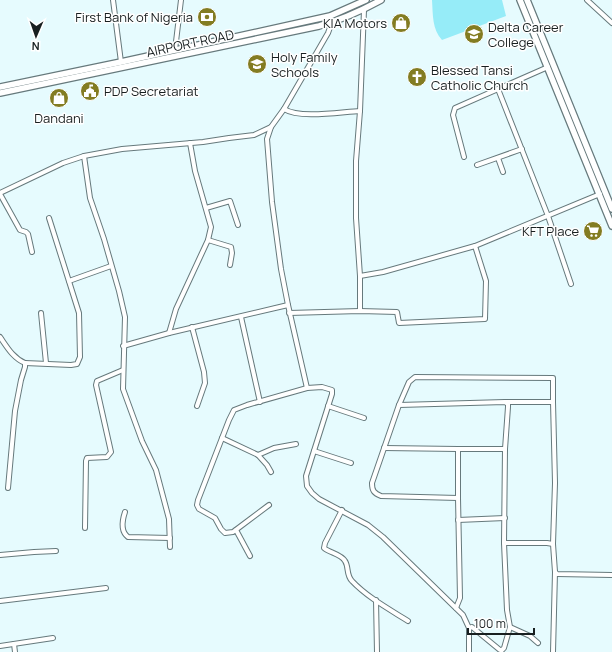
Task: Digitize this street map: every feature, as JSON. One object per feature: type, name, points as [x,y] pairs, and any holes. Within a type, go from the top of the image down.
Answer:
[{"type":"main road","name":"AIRPORT ROAD","points":[[0,86],[122,62],[330,16],[366,0]]},
{"type":"main road","name":"AIRPORT ROAD","points":[[0,93],[264,38],[332,22],[364,10],[381,0]]},
{"type":"main road","points":[[520,0],[612,226]]},
{"type":"main road","points":[[527,0],[612,209]]},
{"type":"main road","points":[[263,31],[264,38]]},
{"type":"street","points":[[113,0],[122,62]]},
{"type":"street","points":[[175,50],[181,0]]},
{"type":"street","points":[[587,0],[612,23]]},
{"type":"street","points":[[360,311],[360,276],[356,218],[356,161],[360,111],[364,10]]},
{"type":"street","points":[[307,388],[289,313],[281,269],[272,202],[267,139],[271,127],[284,109],[328,33],[332,22]]},
{"type":"street","points":[[464,157],[453,115],[455,108],[548,67]]},
{"type":"street","points":[[498,89],[548,216],[570,284]]},
{"type":"street","points":[[284,109],[289,112],[301,114],[360,111]]},
{"type":"street","points":[[32,252],[28,234],[20,230],[0,194],[63,163],[84,156],[122,149],[190,143],[254,134],[271,127]]},
{"type":"street","points":[[169,333],[176,309],[208,240],[211,227],[195,171],[190,143]]},
{"type":"street","points":[[478,165],[522,149]]},
{"type":"street","points":[[84,156],[90,198],[104,239],[125,317],[123,346],[123,390],[142,441],[156,470],[169,519],[170,547]]},
{"type":"street","points":[[498,158],[503,172]]},
{"type":"street","points":[[360,276],[384,272],[475,246],[600,194]]},
{"type":"street","points":[[206,208],[230,201],[238,225]]},
{"type":"street","points":[[0,337],[10,352],[25,363],[72,365],[77,364],[80,357],[79,313],[49,218]]},
{"type":"street","points":[[208,240],[231,247],[232,253],[230,265]]},
{"type":"street","points":[[289,313],[360,311],[397,312],[399,323],[485,319],[486,281],[475,246]]},
{"type":"street","points":[[69,281],[111,266]]},
{"type":"street","points":[[123,346],[192,327],[288,305]]},
{"type":"street","points":[[41,313],[46,363]]},
{"type":"street","points":[[240,317],[260,402]]},
{"type":"street","points":[[192,327],[204,372],[205,383],[197,406]]},
{"type":"street","points":[[8,488],[15,411],[25,363]]},
{"type":"street","points":[[85,528],[87,458],[108,457],[111,452],[96,385],[97,380],[123,370]]},
{"type":"street","points":[[458,498],[381,496],[375,493],[372,489],[372,483],[384,448],[399,405],[409,382],[415,377],[553,378],[555,484],[553,544],[555,572],[553,652]]},
{"type":"street","points":[[269,504],[233,532],[225,533],[215,518],[199,509],[197,505],[234,410],[307,388],[322,387],[332,390],[306,476],[307,486],[319,499],[368,525],[383,537],[463,615],[469,628],[469,652]]},
{"type":"street","points":[[469,628],[472,627],[500,650],[502,650],[510,627],[507,610],[504,543],[505,449],[508,407],[506,402]]},
{"type":"street","points":[[399,405],[553,402]]},
{"type":"street","points":[[328,406],[364,418]]},
{"type":"street","points":[[222,438],[258,455],[271,472]]},
{"type":"street","points":[[258,455],[274,448],[296,444]]},
{"type":"street","points":[[384,448],[505,449]]},
{"type":"street","points":[[456,608],[460,598],[458,449]]},
{"type":"street","points":[[314,451],[351,463]]},
{"type":"street","points":[[342,510],[325,543],[324,548],[342,557],[346,562],[349,578],[376,600],[408,621]]},
{"type":"street","points":[[124,512],[122,529],[128,537],[170,538]]},
{"type":"street","points":[[458,520],[505,518]]},
{"type":"street","points":[[236,530],[250,556]]},
{"type":"street","points":[[504,543],[553,544]]},
{"type":"street","points":[[0,555],[56,551]]},
{"type":"street","points":[[555,572],[559,574],[612,575]]},
{"type":"street","points":[[0,601],[106,588]]},
{"type":"street","points":[[376,600],[377,652]]},
{"type":"street","points":[[510,627],[530,636],[538,642]]},
{"type":"street","points":[[0,646],[52,638]]},
{"type":"street","points":[[14,644],[15,652]]},
{"type":"shaded area","points":[[432,0],[502,0],[506,16],[442,40],[436,31]]},
{"type":"place","name":"First Bank of Nigeria","points":[[207,17]]},
{"type":"place","name":"KIA Motors","points":[[401,23]]},
{"type":"place","name":"Delta Career College","points":[[474,34]]},
{"type":"place","name":"Holy Family Schools","points":[[257,64]]},
{"type":"place","name":"Blessed Tansi Catholic Church","points":[[417,77]]},
{"type":"place","name":"PDP Secretariat","points":[[90,91]]},
{"type":"place","name":"Dandani","points":[[59,98]]},
{"type":"place","name":"KFT Place","points":[[593,231]]}]
